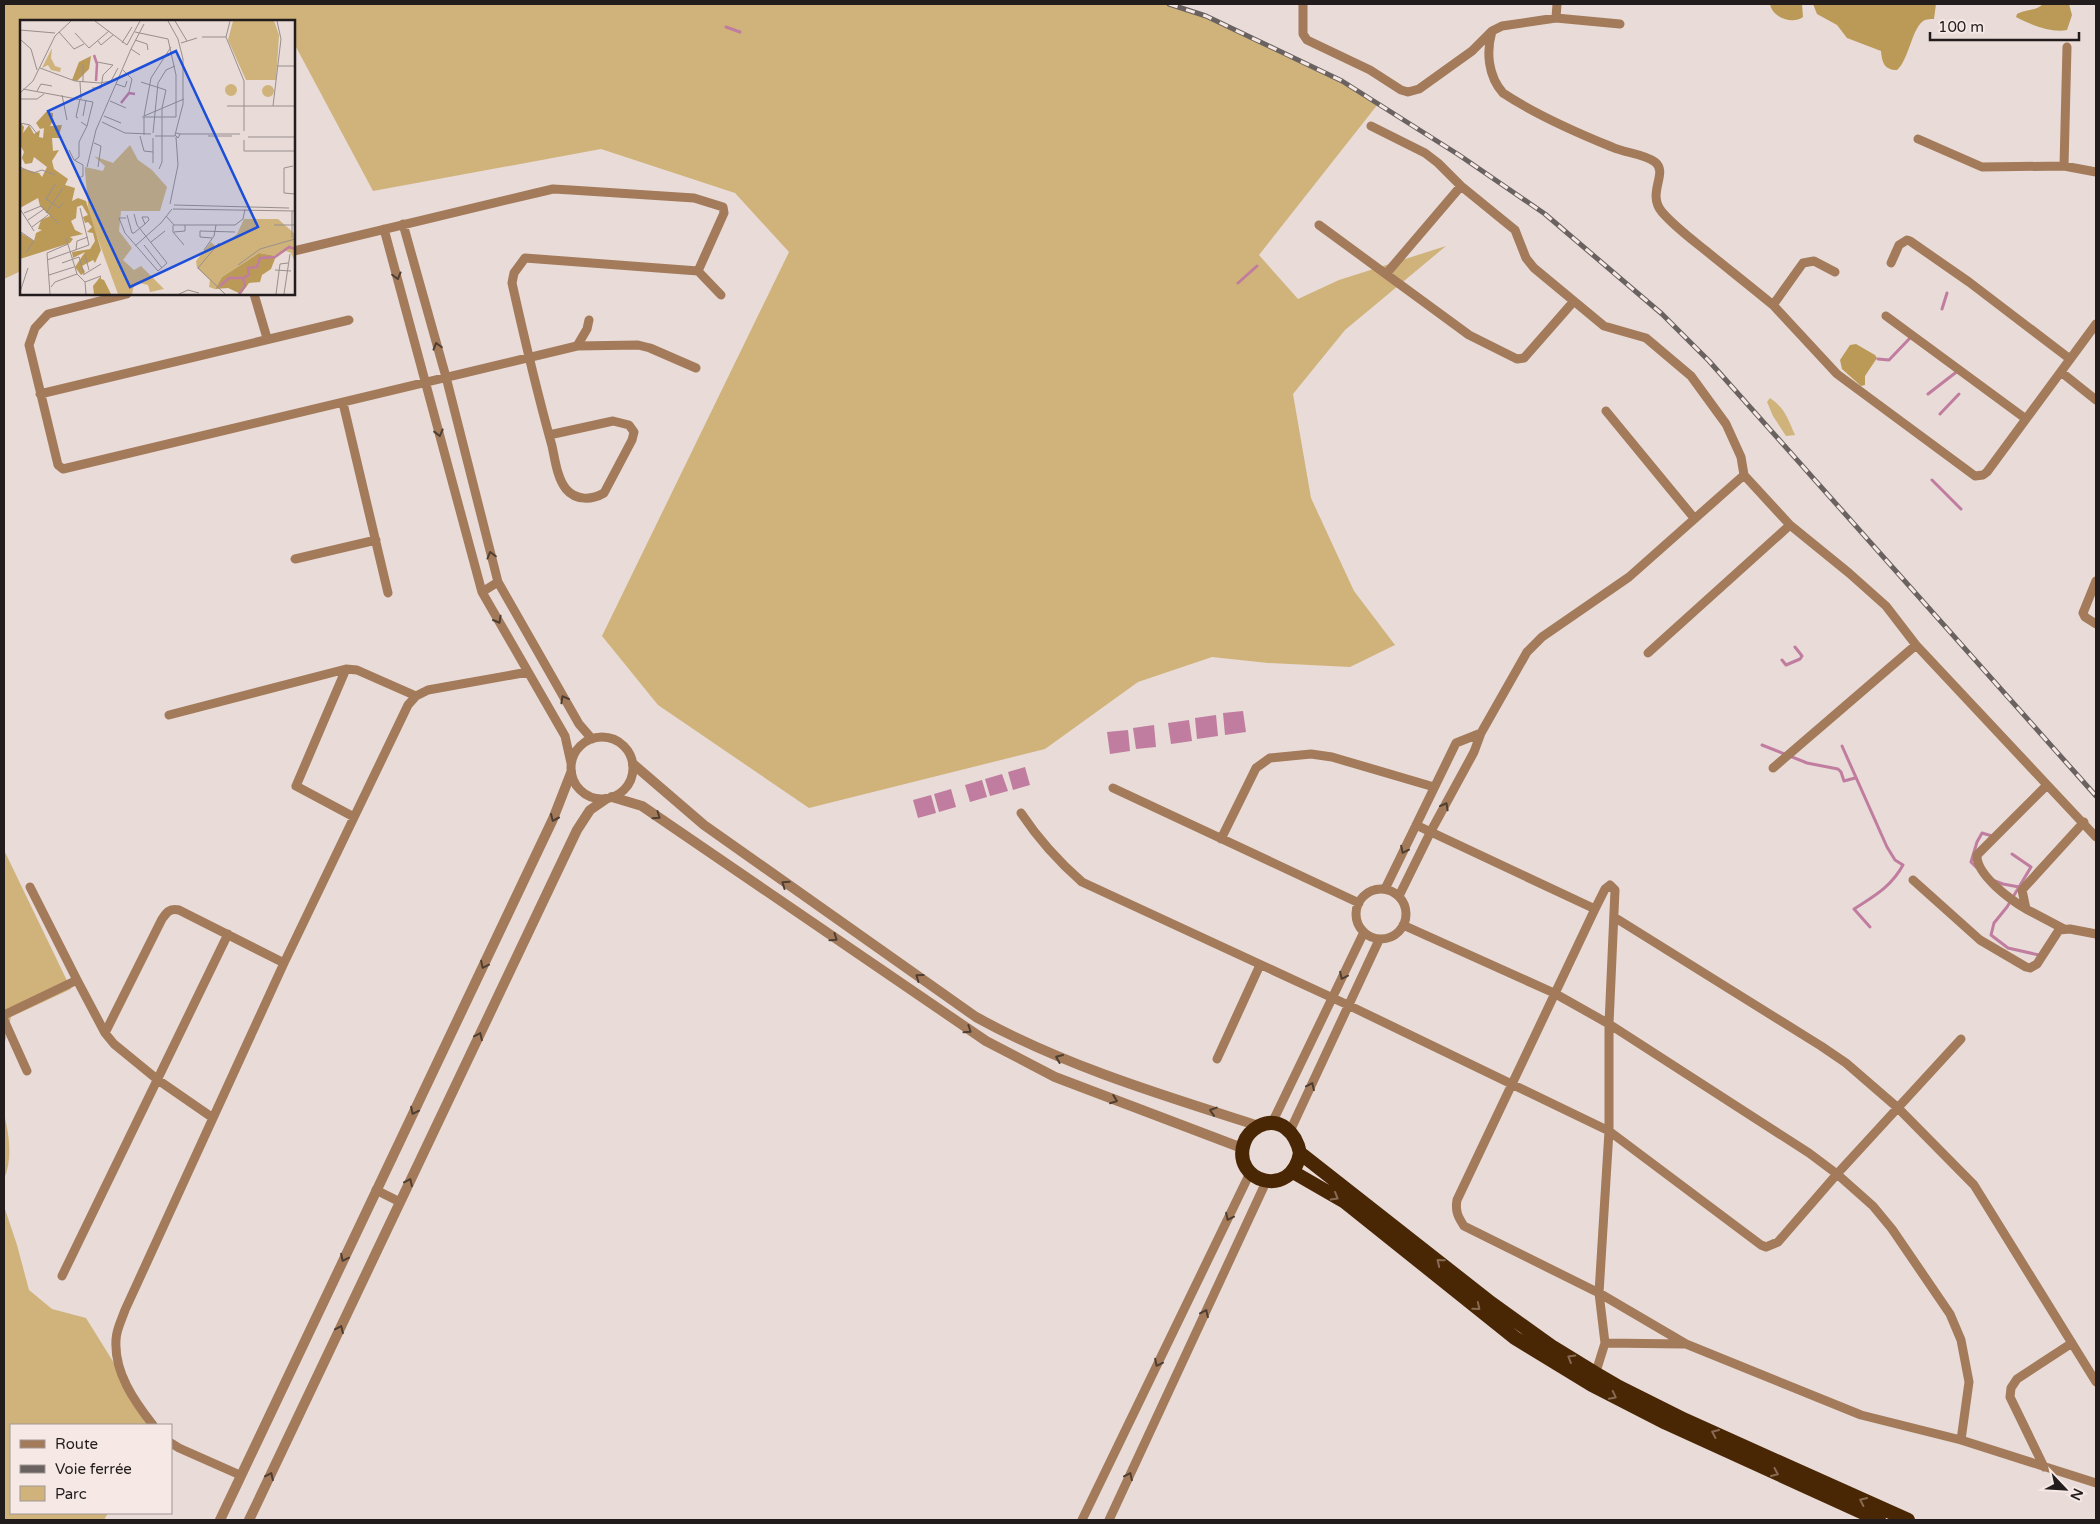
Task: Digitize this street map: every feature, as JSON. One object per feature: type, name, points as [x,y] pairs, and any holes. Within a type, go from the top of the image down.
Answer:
[{"type":"highway","points":[[1266,1125],[1282,1125],[1290,1131],[1298,1140],[1300,1153],[1298,1163],[1293,1172],[1276,1182],[1266,1182],[1250,1173],[1243,1162],[1242,1148],[1245,1139],[1251,1132],[1266,1125]]},
{"type":"highway","points":[[1300,1153],[1491,1302],[1594,1379],[1619,1387],[1685,1420],[1908,1520]]},
{"type":"highway","points":[[1293,1172],[1345,1202],[1515,1338],[1594,1379],[1666,1423],[1879,1520]]},
{"type":"street","points":[[1303,4],[1304,34],[1307,40],[1370,70],[1401,90],[1408,92],[1419,89],[1472,51],[1492,31],[1502,26],[1556,18],[1620,24]]},
{"type":"street","points":[[1556,18],[1557,4]]},
{"type":"street","points":[[1492,31],[1488,59],[1499,88],[1503,92],[1540,114],[1613,148],[1653,160],[1660,167],[1661,172],[1655,192],[1655,199],[1661,211],[1681,231],[1773,305],[1837,374],[1970,474],[1979,476],[1987,472],[2096,324]]},
{"type":"street","points":[[2064,166],[2067,47]]},
{"type":"street","points":[[1371,126],[1425,153],[1461,186],[1515,230],[1526,258],[1534,268],[1604,326],[1646,338],[1691,376],[1726,424],[1741,457],[1744,475],[1790,525],[1886,606],[1916,644],[2096,837]]},
{"type":"street","points":[[1918,139],[1982,166],[2064,166],[2096,172]]},
{"type":"street","points":[[1386,274],[1461,186]]},
{"type":"street","points":[[295,251],[553,190],[694,198],[720,205],[725,210],[698,270]]},
{"type":"street","points":[[403,224],[446,377],[498,582],[579,724],[592,738]]},
{"type":"street","points":[[1319,225],[1469,335],[1517,359],[1524,358],[1574,301]]},
{"type":"street","points":[[384,229],[482,592],[565,736],[571,768],[579,790],[587,795],[642,806],[986,1042],[1055,1077],[1242,1148]]},
{"type":"street","points":[[1891,263],[1899,245],[1902,242],[1910,241],[1969,282],[2070,358]]},
{"type":"street","points":[[548,435],[613,421],[629,425],[634,432],[632,440],[604,493],[596,498],[584,499],[566,489],[561,479],[548,435],[512,283],[514,273],[525,258],[698,270],[721,296]]},
{"type":"street","points":[[1773,305],[1803,264],[1814,260],[1835,272]]},
{"type":"street","points":[[123,295],[48,314],[41,319],[31,336],[29,345],[40,394],[58,465],[63,469],[577,346],[638,345],[650,348],[696,368]]},
{"type":"street","points":[[254,295],[267,338]]},
{"type":"street","points":[[1886,316],[2026,418]]},
{"type":"street","points":[[40,394],[267,338],[349,320]]},
{"type":"street","points":[[577,346],[587,329],[589,320]]},
{"type":"street","points":[[2061,372],[2096,400]]},
{"type":"street","points":[[343,403],[388,593]]},
{"type":"street","points":[[1606,411],[1694,518]]},
{"type":"street","points":[[1399,896],[1431,831],[1474,752],[1481,733],[1527,652],[1542,638],[1629,577],[1744,475]]},
{"type":"street","points":[[1648,653],[1790,525]]},
{"type":"street","points":[[295,559],[376,540]]},
{"type":"street","points":[[2096,581],[2083,613],[2085,618],[2096,624]]},
{"type":"street","points":[[482,592],[498,582]]},
{"type":"street","points":[[1773,768],[1916,644]]},
{"type":"street","points":[[169,715],[346,669],[357,670],[416,696]]},
{"type":"street","points":[[346,669],[296,786],[354,817]]},
{"type":"street","points":[[152,1424],[129,1389],[117,1364],[116,1339],[125,1310],[284,963],[408,705],[416,696],[428,690],[528,672]]},
{"type":"street","points":[[1385,889],[1456,743],[1481,733]]},
{"type":"street","points":[[220,1520],[553,819],[578,748],[592,738],[601,737],[618,742],[625,748],[633,764],[704,825],[976,1016],[1018,1040],[1071,1063],[1266,1125],[1364,932]]},
{"type":"street","points":[[1221,839],[1256,768],[1270,758],[1311,754],[1332,757],[1434,787]]},
{"type":"street","points":[[249,1520],[577,830],[590,810],[621,792],[628,784],[632,775],[633,764]]},
{"type":"street","points":[[2047,785],[1977,855],[1979,864],[1991,882],[2026,909],[2064,929],[2096,934]]},
{"type":"street","points":[[1113,788],[1359,903]]},
{"type":"street","points":[[1021,813],[1036,836],[1056,860],[1082,882],[1348,1005],[1609,1131],[1766,1247],[1778,1242],[1837,1174],[1961,1039]]},
{"type":"street","points":[[2026,909],[2022,895],[2024,885],[2084,822]]},
{"type":"street","points":[[1416,824],[1595,909]]},
{"type":"street","points":[[1913,880],[1980,940],[2026,967],[2030,968],[2037,964],[2057,932],[2064,929]]},
{"type":"street","points":[[1594,1379],[1605,1343],[1599,1292],[1609,1131],[1610,1024],[1615,890],[1610,885],[1605,888],[1457,1200],[1458,1217],[1464,1226],[1599,1292],[1686,1344],[1861,1414],[1961,1440],[2096,1482]]},
{"type":"street","points":[[30,887],[77,980],[105,1032],[114,1044],[158,1080],[213,1118]]},
{"type":"street","points":[[1385,889],[1399,896],[1406,910],[1403,925],[1393,936],[1379,940],[1364,932],[1356,919],[1359,903],[1369,892],[1385,889]]},
{"type":"street","points":[[105,1032],[168,911],[173,909],[179,910],[284,963]]},
{"type":"street","points":[[1614,917],[1821,1046],[1846,1063],[1898,1108],[1974,1186],[2096,1382]]},
{"type":"street","points":[[1403,925],[1554,993],[1610,1024],[1791,1141],[1837,1174],[1872,1206],[1892,1228],[1950,1314],[1961,1340],[1969,1382],[1961,1440]]},
{"type":"street","points":[[62,1276],[228,934]]},
{"type":"street","points":[[1290,1131],[1379,940]]},
{"type":"street","points":[[1217,1059],[1260,965]]},
{"type":"street","points":[[4,1015],[77,980]]},
{"type":"street","points":[[4,1020],[27,1071]]},
{"type":"street","points":[[1082,1520],[1250,1173]]},
{"type":"street","points":[[1109,1520],[1266,1182]]},
{"type":"street","points":[[376,1190],[400,1202]]},
{"type":"street","points":[[1605,1343],[1686,1344]]},
{"type":"street","points":[[2044,1467],[2010,1397],[2011,1388],[2017,1380],[2072,1343]]},
{"type":"street","points":[[172,1444],[240,1475]]},
{"type":"green space","points":[[4,4],[1169,4],[1206,16],[1342,81],[1378,104],[1259,255],[1298,299],[1339,280],[1446,246],[1345,330],[1293,394],[1311,498],[1354,591],[1395,645],[1350,667],[1268,663],[1212,657],[1138,682],[1045,749],[809,808],[658,705],[602,636],[789,252],[735,193],[601,149],[373,191],[295,48],[295,20],[20,20],[20,271],[4,279]]},
{"type":"green space","points":[[1770,398],[1783,411],[1795,435],[1786,436],[1773,416],[1767,402]]},
{"type":"green space","points":[[4,850],[71,989],[11,1017],[4,1046]]},
{"type":"green space","points":[[4,1114],[9,1138],[9,1155],[4,1179]]},
{"type":"green space","points":[[4,1206],[29,1290],[52,1309],[86,1318],[150,1421],[149,1424],[10,1424],[10,1514],[107,1514],[104,1520],[4,1520]]},
{"type":"shaded area","points":[[1770,4],[1802,4],[1803,17],[1788,20],[1774,13]]},
{"type":"shaded area","points":[[1813,4],[1936,4],[1934,19],[1922,22],[1915,32],[1901,66],[1897,70],[1893,70],[1884,65],[1881,51],[1847,38],[1837,25],[1817,14]]},
{"type":"shaded area","points":[[2043,4],[2069,4],[2072,15],[2067,30],[2041,28],[2016,17],[2020,12],[2038,8]]},
{"type":"shaded area","points":[[1856,344],[1877,358],[1865,376],[1865,385],[1861,386],[1842,369],[1840,360],[1850,345]]},
{"type":"shaded area","points":[[1243,711],[1246,732],[1225,735],[1223,713]]},
{"type":"shaded area","points":[[1216,715],[1218,736],[1197,739],[1195,718]]},
{"type":"shaded area","points":[[1189,720],[1192,741],[1171,744],[1168,723]]},
{"type":"shaded area","points":[[1154,725],[1156,747],[1136,749],[1133,728]]},
{"type":"shaded area","points":[[1128,730],[1130,751],[1110,754],[1107,732]]},
{"type":"shaded area","points":[[1025,767],[1030,785],[1013,790],[1008,772]]},
{"type":"shaded area","points":[[1002,774],[1008,791],[990,796],[985,779]]},
{"type":"shaded area","points":[[982,780],[987,797],[970,802],[965,785]]},
{"type":"shaded area","points":[[951,789],[956,807],[939,812],[934,794]]},
{"type":"shaded area","points":[[931,795],[936,813],[918,818],[913,800]]},
{"type":"waterway","points":[[726,27],[740,32]]},
{"type":"waterway","points":[[1238,283],[1257,266]]},
{"type":"waterway","points":[[1942,309],[1947,293]]},
{"type":"waterway","points":[[1878,359],[1889,360],[1911,337]]},
{"type":"waterway","points":[[1928,394],[1959,370]]},
{"type":"waterway","points":[[1940,414],[1959,394]]},
{"type":"waterway","points":[[1932,480],[1961,509]]},
{"type":"waterway","points":[[1782,660],[1786,665],[1800,659],[1802,656],[1795,647]]},
{"type":"waterway","points":[[1762,745],[1807,763],[1838,769],[1844,781],[1855,778]]},
{"type":"waterway","points":[[1842,746],[1887,847],[1895,860],[1903,865],[1887,885],[1854,909],[1870,927]]},
{"type":"waterway","points":[[1978,869],[1971,862],[1977,842],[1982,833],[1992,836]]},
{"type":"waterway","points":[[2012,854],[2031,867],[2007,907],[1994,923],[1991,935],[2008,948],[2039,955]]},
{"type":"waterway","points":[[1995,881],[2019,887]]},
{"type":"railway","points":[[1169,4],[1206,16],[1342,81],[1459,155],[1545,214],[1662,314],[1709,361],[2096,796]]}]
